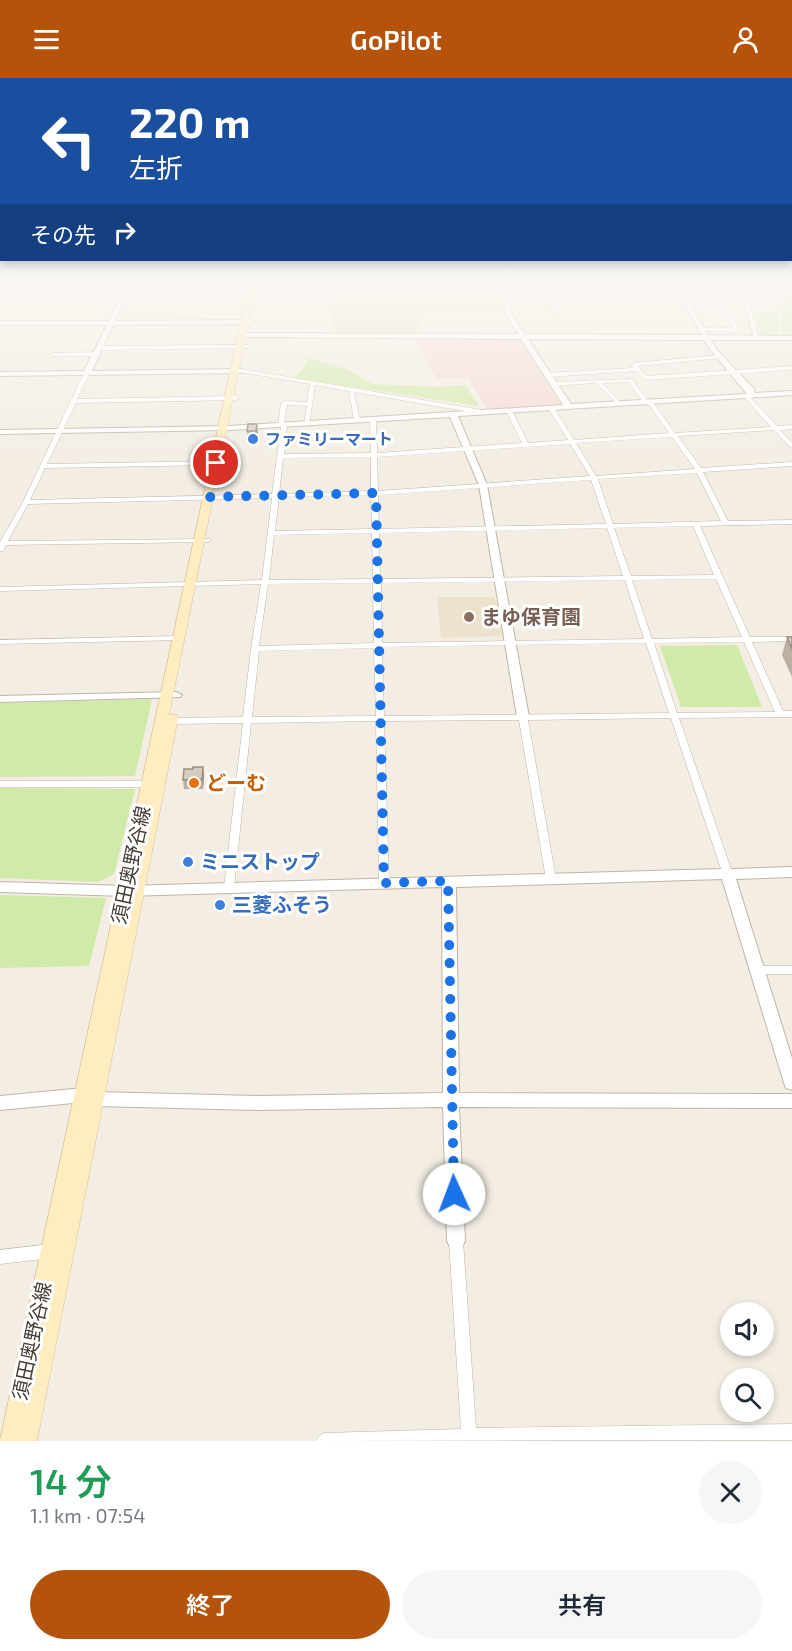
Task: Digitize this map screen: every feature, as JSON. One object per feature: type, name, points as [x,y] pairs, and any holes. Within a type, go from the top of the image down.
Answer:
[{"type":"main road","name":"須田奥野谷線","points":[[131,891],[148,784],[172,695],[242,353]]},
{"type":"main road","name":"須田奥野谷線","points":[[212,497],[216,463],[226,428]]},
{"type":"main road","name":"須田奥野谷線","points":[[26,1441],[131,891],[171,722],[179,638],[194,584]]},
{"type":"main road","name":"須田奥野谷線","points":[[10,1441],[51,1251],[90,1097]]},
{"type":"street","points":[[53,355],[88,353]]},
{"type":"street","points":[[1,546],[26,502],[97,353]]},
{"type":"street","points":[[534,353],[568,406]]},
{"type":"street","points":[[716,353],[751,391],[748,398],[792,446]]},
{"type":"street","points":[[719,357],[634,366],[645,378],[792,368]]},
{"type":"street","points":[[548,375],[637,369]]},
{"type":"street","points":[[0,374],[238,371],[482,412]]},
{"type":"street","points":[[554,384],[630,380],[646,402],[652,405],[699,470],[725,523]]},
{"type":"street","points":[[597,381],[619,404]]},
{"type":"street","points":[[307,423],[313,383]]},
{"type":"street","points":[[351,389],[357,420]]},
{"type":"street","points":[[0,432],[226,428],[792,393]]},
{"type":"street","points":[[74,401],[233,398]]},
{"type":"street","points":[[229,888],[255,650],[281,456],[284,403],[309,404]]},
{"type":"street","points":[[551,408],[594,478],[728,872],[792,1083]]},
{"type":"street","points":[[509,411],[526,445]]},
{"type":"street","points":[[453,414],[483,485],[551,879]]},
{"type":"street","points":[[373,420],[384,883]]},
{"type":"street","points":[[281,456],[375,455],[792,427]]},
{"type":"street","points":[[43,466],[216,463]]},
{"type":"street","points":[[26,502],[376,493],[788,465],[792,473]]},
{"type":"street","points":[[271,533],[792,522]]},
{"type":"street","points":[[696,525],[780,714]]},
{"type":"street","points":[[1,546],[204,540]]},
{"type":"street","points":[[0,589],[265,582],[718,577]]},
{"type":"street","points":[[0,642],[179,638]]},
{"type":"street","points":[[255,650],[378,645],[792,639]]},
{"type":"street","points":[[0,699],[172,695]]},
{"type":"street","points":[[171,722],[792,714]]},
{"type":"street","points":[[0,784],[148,784]]},
{"type":"street","points":[[0,886],[131,891],[728,872],[792,872]]},
{"type":"street","points":[[448,881],[451,1100],[456,1241],[469,1439]]},
{"type":"street","points":[[758,970],[792,970]]},
{"type":"street","points":[[0,1103],[90,1097],[260,1102],[792,1101]]},
{"type":"street","points":[[0,1257],[51,1251]]},
{"type":"street","points":[[324,1441],[792,1432]]},
{"type":"shaded area","points":[[422,353],[528,353],[560,404],[487,410],[468,377],[438,379]]},
{"type":"shaded area","name":"まゆ保育園","points":[[437,597],[495,597],[502,636],[441,638]]},
{"type":"green space","points":[[308,358],[346,369],[373,384],[440,387],[465,385],[479,406],[294,378],[303,369]]},
{"type":"green space","points":[[737,645],[762,707],[681,707],[660,646]]},
{"type":"green space","points":[[152,699],[135,776],[0,777],[0,703]]},
{"type":"green space","points":[[0,788],[135,789],[114,874],[98,882],[0,878]]},
{"type":"green space","points":[[0,895],[106,898],[89,966],[0,968]]},
{"type":"building","points":[[248,424],[257,424],[256,431],[247,431]]},
{"type":"building","points":[[787,637],[792,637],[792,649]]},
{"type":"building","points":[[193,767],[203,767],[202,779],[183,780],[184,769],[193,769]]},
{"type":"place","name":"ファミリーマート","points":[[253,439]]},
{"type":"place","name":"まゆ保育園","points":[[469,617]]},
{"type":"place","name":"どーむ","points":[[194,783]]},
{"type":"place","name":"ミニストップ","points":[[188,862]]},
{"type":"place","name":"三菱ふそう","points":[[220,905]]},
{"type":"route","points":[[216,463],[209,497],[376,493],[384,883],[448,881],[454,1194]]}]
